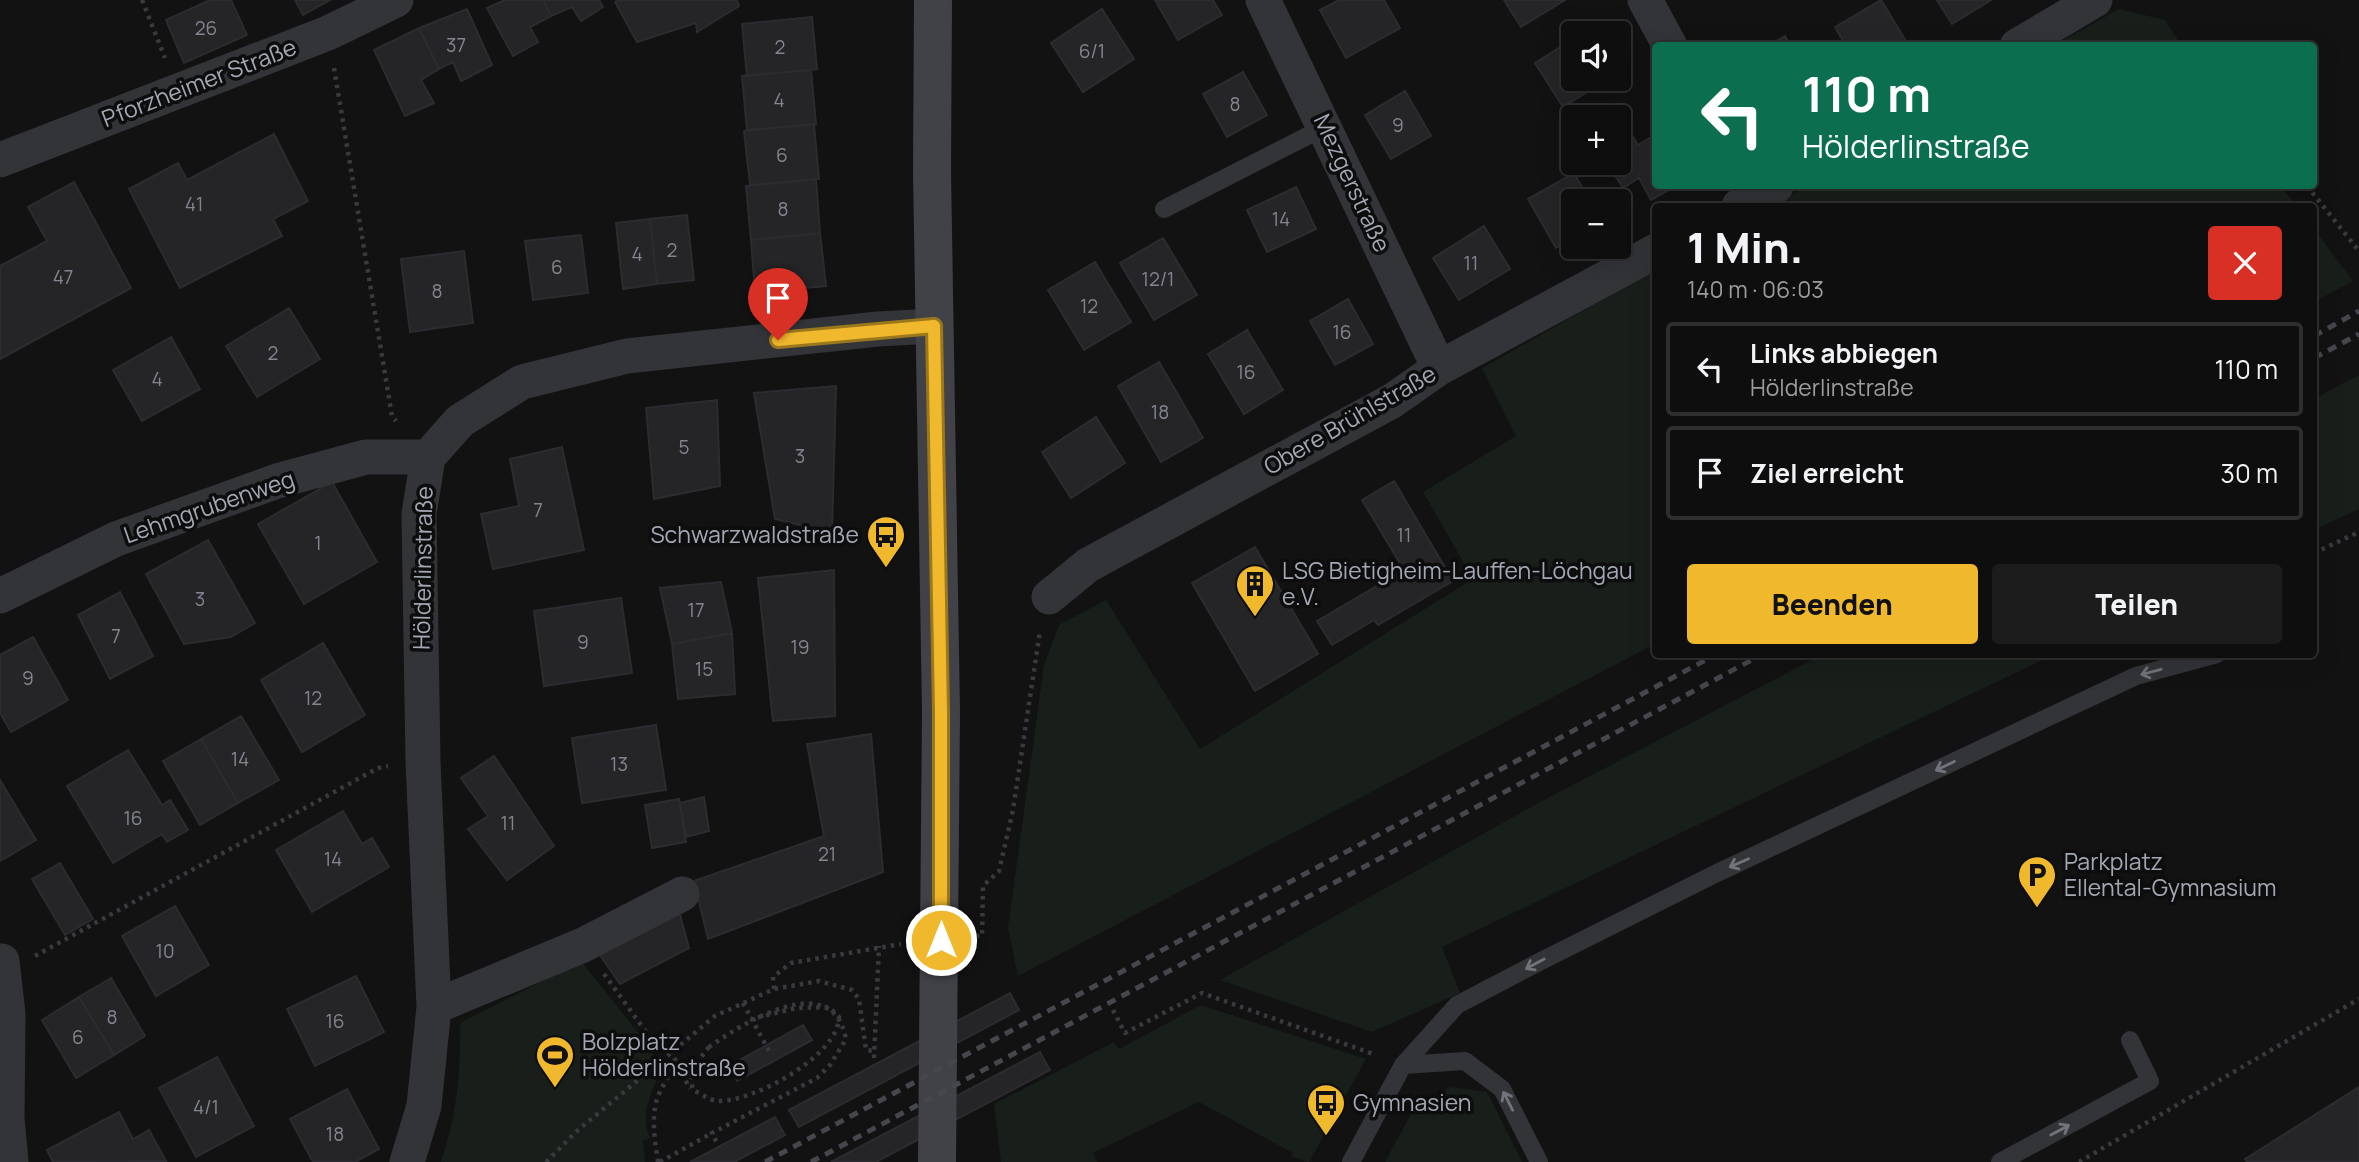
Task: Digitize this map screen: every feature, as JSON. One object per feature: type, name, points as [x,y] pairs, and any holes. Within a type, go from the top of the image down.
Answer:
[{"type":"main road","points":[[933,0],[934,326],[941,712],[937,1162]]},
{"type":"street","name":"Pforzheimer Straße","points":[[0,160],[328,33],[396,0]]},
{"type":"street","name":"Mezgerstraße","points":[[1263,0],[1439,368]]},
{"type":"street","points":[[1645,0],[1668,42]]},
{"type":"street","points":[[2024,42],[2095,0]]},
{"type":"street","name":"Obere Brühlstraße","points":[[1049,597],[1088,565],[1392,401],[1439,368],[1652,253]]},
{"type":"street","name":"Hölderlinstraße","points":[[407,1162],[424,1106],[434,1007],[423,762],[419,514],[428,457],[460,421],[522,382],[627,356],[934,326]]},
{"type":"street","name":"Lehmgrubenweg","points":[[0,596],[116,539],[277,481],[366,457],[428,457]]},
{"type":"street","points":[[434,1007],[583,945],[682,894]]},
{"type":"street","points":[[3,967],[8,1014],[7,1118],[11,1162]]},
{"type":"lane","points":[[1164,209],[1325,127]]},
{"type":"lane","points":[[1351,1162],[1403,1065],[1457,1005],[1717,873],[2136,676],[2202,658]]},
{"type":"lane","points":[[2000,1162],[2150,1080],[2130,1041]]},
{"type":"lane","points":[[1403,1065],[1465,1061],[1502,1089],[1539,1162]]},
{"type":"path","points":[[142,0],[179,92]]},
{"type":"path","points":[[328,33],[392,416],[428,457]]},
{"type":"path","points":[[2309,189],[2359,251]]},
{"type":"path","points":[[2317,552],[2359,532]]},
{"type":"path","points":[[941,940],[982,936],[983,886],[999,871],[1013,810],[1036,648],[1049,597]]},
{"type":"path","points":[[3,967],[377,768],[423,762]]},
{"type":"path","points":[[583,945],[646,1032],[671,1052],[690,1089]]},
{"type":"path","points":[[774,989],[773,977],[791,963],[832,958],[879,946],[874,1058]]},
{"type":"path","points":[[546,1162],[578,1130],[715,1016],[774,989],[819,981],[852,990],[859,999],[866,1050],[874,1051]]},
{"type":"path","points":[[1113,1010],[1125,1033],[1202,993],[1403,1065]]},
{"type":"path","points":[[2079,1162],[2359,999]]},
{"type":"path","points":[[743,1003],[769,1051]]},
{"type":"path","points":[[671,1052],[673,1072],[657,1100],[654,1137],[659,1162],[817,1078],[830,1065],[846,1039],[842,1022],[821,1005],[808,1004],[774,1010],[731,1032],[709,1047],[693,1067],[690,1080],[693,1090],[714,1101],[731,1100],[780,1080],[823,1049],[839,1029],[839,1017],[830,1007],[796,1008],[751,1019]]},
{"type":"path","points":[[712,1133],[717,1143]]},
{"type":"shaded area","points":[[2119,9],[2165,20],[2179,42],[2059,42]]},
{"type":"shaded area","points":[[1800,189],[2283,189],[2295,203],[1775,203]]},
{"type":"shaded area","points":[[2317,233],[2353,281],[2317,300]]},
{"type":"shaded area","points":[[1652,272],[1652,646],[1018,976],[1008,928],[1044,665],[1059,625],[1106,600],[1200,749],[1473,579],[1423,492],[1516,436],[1482,368]]},
{"type":"shaded area","points":[[2359,375],[2359,509],[2317,529],[2317,397]]},
{"type":"shaded area","points":[[1815,658],[2047,658],[1442,947],[1460,993],[1372,1032],[1220,980],[1542,801]]},
{"type":"shaded area","name":"Bolzplatz Hölderlinstraße","points":[[581,961],[649,1046],[661,1069],[646,1112],[650,1138],[643,1141],[645,1162],[441,1162],[457,1092],[460,1023]]},
{"type":"shaded area","points":[[1201,1005],[1366,1059],[1309,1162],[1291,1156],[1293,1153],[1199,1102],[1093,1153],[1097,1162],[1001,1162],[994,1104],[1114,1042],[1119,1049]]},
{"type":"shaded area","points":[[1450,1087],[1487,1092],[1522,1162],[1385,1162],[1411,1114]]},
{"type":"building","points":[[210,0],[231,0],[247,35],[184,63],[166,20]]},
{"type":"building","points":[[295,0],[330,0],[303,15]]},
{"type":"building","points":[[505,0],[543,0],[551,16],[530,27],[538,42],[513,56],[487,8]]},
{"type":"building","points":[[543,0],[599,0],[603,7],[581,21],[572,7],[551,16]]},
{"type":"building","points":[[737,0],[739,6],[697,32],[696,23],[637,42],[615,2]]},
{"type":"building","points":[[1155,0],[1213,0],[1222,15],[1178,40]]},
{"type":"building","points":[[1339,0],[1384,0],[1400,28],[1346,58],[1320,10]]},
{"type":"building","points":[[1504,0],[1565,0],[1521,27]]},
{"type":"building","points":[[1881,0],[1907,42],[1844,42],[1835,27]]},
{"type":"building","points":[[1937,0],[1991,0],[1952,24]]},
{"type":"building","points":[[467,9],[492,65],[461,81],[453,62],[439,69],[419,28]]},
{"type":"building","points":[[1102,9],[1134,59],[1083,92],[1051,43]]},
{"type":"building","points":[[812,17],[817,69],[747,76],[742,24]]},
{"type":"building","points":[[419,28],[439,69],[421,80],[434,103],[405,116],[374,50]]},
{"type":"building","points":[[1785,36],[1788,42],[1775,42]]},
{"type":"building","points":[[1561,47],[1561,91],[1589,91],[1562,105],[1535,63]]},
{"type":"building","points":[[811,70],[816,124],[747,130],[742,76]]},
{"type":"building","points":[[1243,72],[1267,115],[1227,137],[1203,94]]},
{"type":"building","points":[[1405,91],[1431,136],[1391,159],[1365,115]]},
{"type":"building","points":[[814,124],[819,179],[750,185],[744,131]]},
{"type":"building","points":[[274,134],[308,201],[273,219],[282,236],[180,288],[129,189],[178,163],[187,180]]},
{"type":"building","points":[[1631,134],[1638,145],[1652,136],[1652,189],[1670,189],[1651,200],[1639,178],[1623,188],[1615,175],[1631,175]]},
{"type":"building","points":[[1570,175],[1575,175],[1583,189],[1561,189],[1561,245],[1556,248],[1528,199]]},
{"type":"building","points":[[816,179],[820,233],[751,240],[746,186]]},
{"type":"building","points":[[74,182],[131,288],[0,359],[0,266],[47,241],[28,207]]},
{"type":"building","points":[[1296,187],[1316,229],[1267,252],[1247,210]]},
{"type":"building","points":[[687,215],[694,280],[657,284],[650,219]]},
{"type":"building","points":[[650,219],[657,284],[623,289],[616,223]]},
{"type":"building","points":[[1484,226],[1510,269],[1459,300],[1433,258]]},
{"type":"building","points":[[820,233],[826,286],[755,292],[751,240]]},
{"type":"building","points":[[581,235],[588,293],[533,300],[525,241]]},
{"type":"building","points":[[1163,238],[1197,295],[1154,320],[1120,263]]},
{"type":"building","points":[[464,251],[473,323],[410,332],[401,259]]},
{"type":"building","points":[[1095,262],[1131,322],[1084,350],[1048,290]]},
{"type":"building","points":[[1348,299],[1373,344],[1335,365],[1310,321]]},
{"type":"building","points":[[289,308],[320,359],[257,397],[226,346]]},
{"type":"building","points":[[1247,330],[1283,390],[1244,414],[1208,354]]},
{"type":"building","points":[[171,337],[200,389],[142,421],[113,370]]},
{"type":"building","points":[[1159,362],[1203,438],[1161,462],[1118,386]]},
{"type":"building","points":[[836,386],[832,533],[775,519],[754,393]]},
{"type":"building","points":[[717,400],[720,486],[654,499],[646,408]]},
{"type":"building","points":[[1096,417],[1125,463],[1071,498],[1042,452]]},
{"type":"building","points":[[562,447],[584,550],[493,569],[481,514],[519,506],[510,459]]},
{"type":"building","points":[[1394,481],[1453,581],[1378,625],[1374,620],[1332,645],[1317,621],[1404,570],[1362,500]]},
{"type":"building","points":[[332,482],[377,562],[304,604],[258,524]]},
{"type":"building","points":[[208,540],[255,623],[231,637],[184,644],[146,574]]},
{"type":"building","name":"LSG Bietigheim-Lauffen-Löchgau e.V.","points":[[1255,547],[1318,654],[1255,691],[1192,583]]},
{"type":"building","points":[[834,570],[835,716],[773,721],[758,578]]},
{"type":"building","points":[[721,582],[732,633],[672,644],[660,588]]},
{"type":"building","points":[[120,592],[153,656],[110,679],[78,615]]},
{"type":"building","points":[[621,598],[632,673],[544,686],[534,611]]},
{"type":"building","points":[[732,633],[735,694],[678,699],[672,644]]},
{"type":"building","points":[[33,637],[68,700],[11,732],[0,713],[0,655]]},
{"type":"building","points":[[323,643],[365,715],[302,752],[261,680]]},
{"type":"building","points":[[241,716],[279,780],[238,803],[201,739]]},
{"type":"building","points":[[656,725],[666,790],[582,803],[572,738]]},
{"type":"building","points":[[871,734],[883,872],[708,939],[694,881],[824,836],[807,744]]},
{"type":"building","points":[[201,739],[238,803],[200,825],[163,761]]},
{"type":"building","points":[[128,750],[162,805],[170,800],[188,830],[167,842],[162,834],[113,863],[67,786]]},
{"type":"building","points":[[494,756],[554,846],[507,880],[468,829],[488,816],[461,778]]},
{"type":"building","points":[[0,780],[36,840],[0,861]]},
{"type":"building","points":[[704,797],[709,831],[686,837],[680,803]]},
{"type":"building","points":[[679,799],[686,842],[652,848],[645,805]]},
{"type":"building","points":[[343,811],[362,844],[372,838],[389,867],[312,912],[276,850]]},
{"type":"building","points":[[60,863],[93,919],[65,935],[32,879]]},
{"type":"building","points":[[175,906],[209,965],[156,996],[122,936]]},
{"type":"building","points":[[679,911],[689,948],[620,984],[597,951]]},
{"type":"building","points":[[356,976],[384,1032],[315,1066],[287,1009]]},
{"type":"building","points":[[111,978],[145,1036],[114,1055],[79,997]]},
{"type":"building","points":[[1010,993],[1019,1010],[799,1127],[789,1110]]},
{"type":"building","points":[[79,997],[114,1055],[76,1078],[42,1020]]},
{"type":"building","points":[[803,1025],[812,1040],[737,1081],[729,1066]]},
{"type":"building","points":[[1040,1052],[1050,1070],[876,1162],[831,1162]]},
{"type":"building","points":[[217,1057],[254,1126],[196,1157],[159,1088]]},
{"type":"building","points":[[2359,1087],[2359,1162],[2247,1162],[2245,1159]]},
{"type":"building","points":[[347,1089],[379,1149],[355,1162],[313,1162],[290,1119]]},
{"type":"building","points":[[119,1112],[133,1139],[149,1130],[166,1161],[53,1162],[47,1150]]},
{"type":"building","points":[[775,1117],[785,1135],[734,1162],[690,1162]]},
{"type":"railway","points":[[2317,334],[2359,311]]},
{"type":"railway","points":[[2317,356],[2359,334]]},
{"type":"railway","points":[[765,1162],[1710,658]]},
{"type":"railway","points":[[811,1162],[1756,658]]},
{"type":"place","name":"Schwarzwaldstraße","points":[[886,569]]},
{"type":"place","name":"LSG Bietigheim-Lauffen-Löchgau e.V.","points":[[1255,618]]},
{"type":"place","name":"Parkplatz Ellental-Gymnasium","points":[[2037,909]]},
{"type":"place","name":"Bolzplatz Hölderlinstraße","points":[[555,1089]]},
{"type":"place","name":"Gymnasien","points":[[1326,1137]]},
{"type":"route","points":[[778,340],[934,326],[941,712],[941,940]]}]
